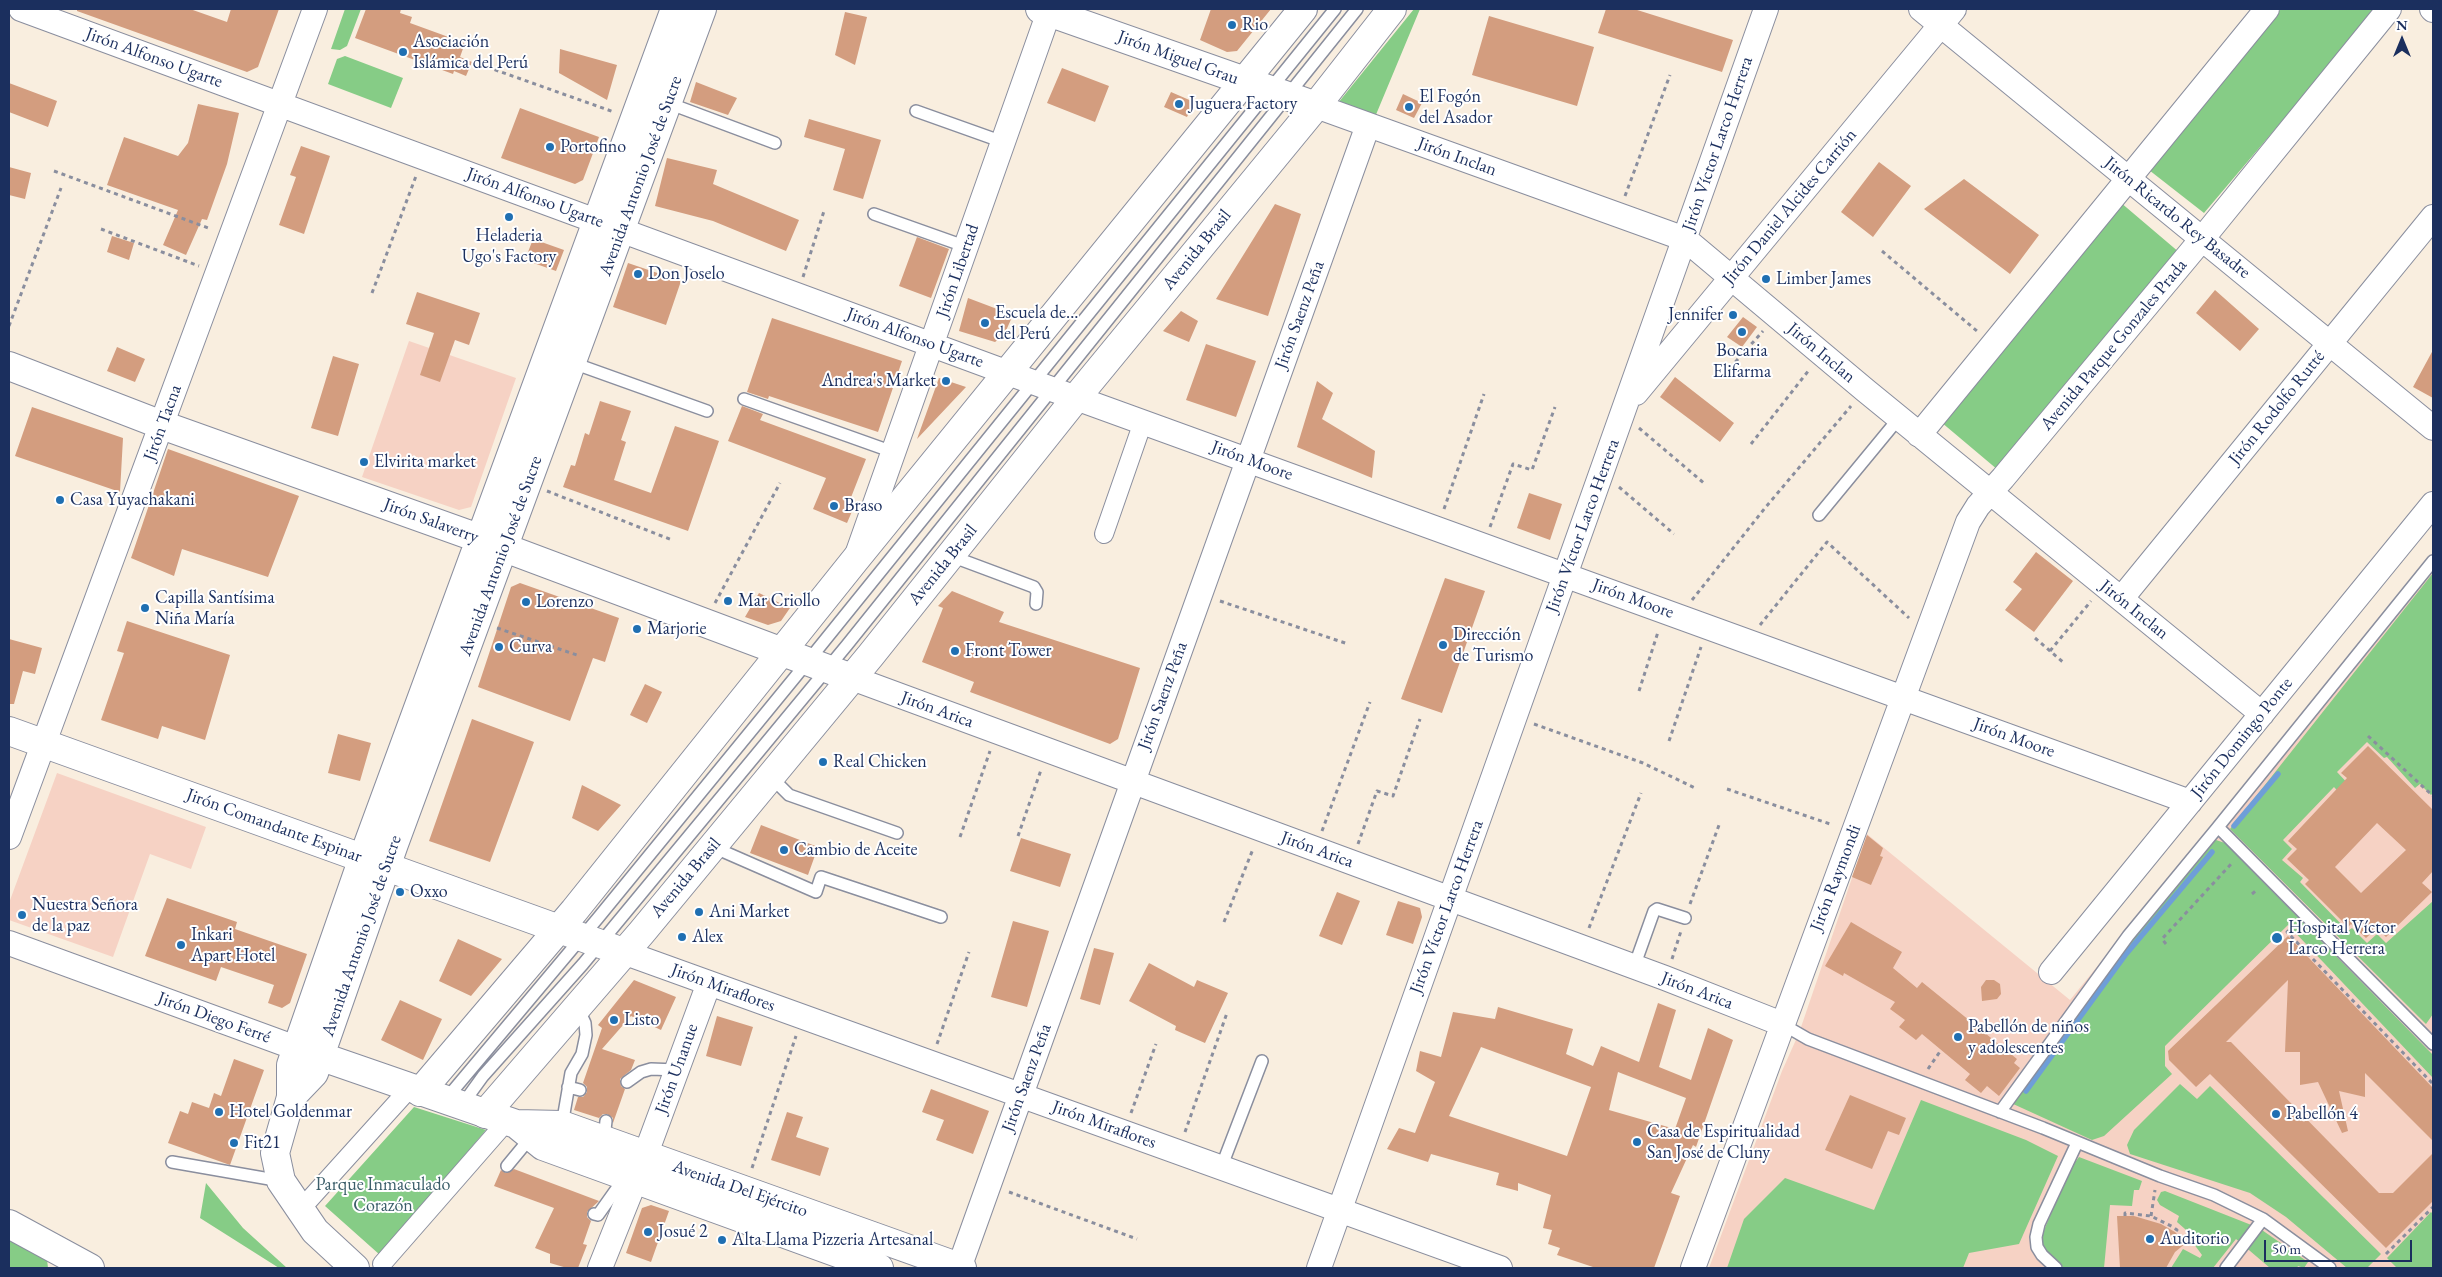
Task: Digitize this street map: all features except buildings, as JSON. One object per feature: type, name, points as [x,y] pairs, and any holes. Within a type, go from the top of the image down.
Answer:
[{"type":"main road","name":"Avenida Antonio José de Sucre","points":[[355,1268],[315,1231],[281,1181],[275,1153],[291,1097],[314,1073],[308,1052],[374,862],[493,544],[597,221],[674,9]]},
{"type":"main road","name":"Avenida Antonio José de Sucre","points":[[374,862],[477,621],[493,544],[528,484],[702,9]]},
{"type":"main road","name":"Avenida Brasil","points":[[472,1110],[578,1005],[591,941],[712,846],[771,777],[829,669],[951,556],[1043,385],[1268,89],[1303,9]]},
{"type":"main road","name":"Avenida Brasil","points":[[472,1110],[591,941],[782,651],[855,560],[1043,385],[1316,106],[1392,9]]},
{"type":"main road","name":"Jirón Miguel Grau","points":[[1046,10],[1316,106]]},
{"type":"main road","name":"Jirón Salaverry","points":[[9,366],[162,425],[493,544],[829,669]]},
{"type":"main road","name":"Jirón Comandante Espinar","points":[[9,731],[591,941]]},
{"type":"main road","name":"Jirón Diego Ferré","points":[[308,1052],[472,1110]]},
{"type":"main road","name":"Avenida Del Ejército","points":[[472,1110],[605,1131],[645,1156],[960,1268]]},
{"type":"main road","name":"Avenida Del Ejército","points":[[472,1110],[543,1146],[879,1268]]},
{"type":"main road","points":[[9,1224],[90,1268]]},
{"type":"main road","points":[[44,1244],[60,1262],[60,1268]]},
{"type":"street","name":"Jirón Alfonso Ugarte","points":[[21,9],[1043,385]]},
{"type":"street","name":"Jirón Tacna","points":[[9,837],[315,9]]},
{"type":"street","name":"Jirón Víctor Larco Herrera","points":[[1319,1268],[1766,9]]},
{"type":"street","name":"Jirón Ricardo Rey Basadre","points":[[1921,9],[1948,17],[2129,179],[2433,428]]},
{"type":"street","points":[[1919,435],[2267,9]]},
{"type":"street","name":"Avenida Parque Gonzales Prada","points":[[1990,493],[2389,9]]},
{"type":"street","name":"Jirón Libertad","points":[[855,560],[967,247],[1046,10]]},
{"type":"street","name":"Jirón Daniel Alcides Carrión","points":[[1624,410],[1948,17]]},
{"type":"street","name":"Jirón Inclan","points":[[1316,106],[1685,238],[1864,390],[2262,714]]},
{"type":"street","name":"Jirón Saenz Peña","points":[[960,1268],[1020,1095],[1368,125]]},
{"type":"street","name":"Jirón Rodolfo Rutté","points":[[2112,593],[2330,344],[2433,217]]},
{"type":"street","name":"Jirón Moore","points":[[1043,385],[2190,802]]},
{"type":"street","points":[[1104,534],[1143,422]]},
{"type":"street","name":"Jirón Raymondi","points":[[1693,1268],[1968,522],[1978,506],[1990,493]]},
{"type":"street","name":"Jirón Domingo Ponte","points":[[2051,972],[2433,504]]},
{"type":"street","name":"Jirón Arica","points":[[829,669],[1665,978],[1782,1024]]},
{"type":"street","name":"Jirón Miraflores","points":[[591,941],[1500,1268]]},
{"type":"street","name":"Jirón Diego Ferré","points":[[9,943],[308,1052]]},
{"type":"street","name":"Jirón Unanue","points":[[645,1156],[709,983]]},
{"type":"street","points":[[309,1200],[472,1110]]},
{"type":"street","points":[[382,1264],[472,1110]]},
{"type":"street","points":[[600,1268],[603,1218],[630,1179]]},
{"type":"lane","name":"Avenida Brasil","points":[[472,1110],[483,1076],[591,941],[829,669],[1268,89],[1335,9]]},
{"type":"lane","name":"Avenida Brasil","points":[[1268,89],[1357,9]]},
{"type":"lane","points":[[668,103],[775,143]]},
{"type":"lane","points":[[916,111],[1003,142]]},
{"type":"lane","points":[[874,214],[967,247]]},
{"type":"lane","points":[[573,363],[707,411]]},
{"type":"lane","name":"Avenida Brasil","points":[[591,941],[829,669],[1043,385]]},
{"type":"lane","points":[[744,399],[893,452]]},
{"type":"lane","points":[[1819,515],[1899,418]]},
{"type":"lane","points":[[951,556],[1034,587],[1038,592],[1036,604]]},
{"type":"lane","points":[[2000,1112],[2128,936],[2433,561]]},
{"type":"lane","points":[[771,777],[789,795],[897,833]]},
{"type":"lane","points":[[2218,827],[2432,1039]]},
{"type":"lane","points":[[712,846],[816,892],[821,876],[941,917]]},
{"type":"lane","points":[[1634,967],[1654,911],[1657,909],[1685,918]]},
{"type":"lane","points":[[562,1125],[571,1073],[582,1054],[586,1035],[585,1023],[578,1005]]},
{"type":"lane","points":[[1782,1024],[1808,1039],[2000,1112],[2160,1176],[2214,1195],[2263,1220],[2330,1268]]},
{"type":"lane","points":[[1221,1168],[1262,1061]]},
{"type":"lane","points":[[627,1082],[641,1072],[651,1068],[677,1070]]},
{"type":"lane","points":[[568,1087],[580,1090]]},
{"type":"lane","points":[[472,1110],[507,1166]]},
{"type":"lane","points":[[2056,1268],[2042,1255],[2037,1247],[2036,1237],[2039,1224],[2077,1143]]},
{"type":"lane","points":[[172,1162],[281,1181]]},
{"type":"lane","points":[[2226,1268],[2263,1220]]},
{"type":"path","points":[[487,67],[635,119]]},
{"type":"path","points":[[1618,214],[1670,75]]},
{"type":"path","points":[[372,293],[423,157]]},
{"type":"path","points":[[54,171],[231,237]]},
{"type":"path","points":[[9,326],[61,188]]},
{"type":"path","points":[[797,295],[824,210]]},
{"type":"path","points":[[101,229],[218,273]]},
{"type":"path","points":[[1882,251],[1993,344]]},
{"type":"path","points":[[1730,368],[1776,316]]},
{"type":"path","points":[[1751,444],[1822,355]]},
{"type":"path","points":[[1639,691],[1673,613],[1765,508],[1864,390]]},
{"type":"path","points":[[1438,528],[1484,394]]},
{"type":"path","points":[[1484,545],[1513,464],[1532,470],[1555,407]]},
{"type":"path","points":[[1624,410],[1705,484]]},
{"type":"path","points":[[1602,472],[1674,534]]},
{"type":"path","points":[[704,622],[780,483]]},
{"type":"path","points":[[528,484],[672,540]]},
{"type":"path","points":[[1748,641],[1827,542],[1927,635]]},
{"type":"path","points":[[2050,651],[2112,593]]},
{"type":"path","points":[[1200,594],[1348,644]]},
{"type":"path","points":[[477,621],[576,656]]},
{"type":"path","points":[[1668,741],[1708,626]]},
{"type":"path","points":[[2034,638],[2064,663]]},
{"type":"path","points":[[1315,850],[1370,702]]},
{"type":"path","points":[[1515,717],[1642,763],[1696,788]]},
{"type":"path","points":[[1351,863],[1377,791],[1393,796],[1420,719]]},
{"type":"path","points":[[960,837],[996,732]]},
{"type":"path","points":[[2368,736],[2433,796]]},
{"type":"path","points":[[1018,836],[1048,750]]},
{"type":"path","points":[[1727,790],[1853,832]]},
{"type":"path","points":[[1581,948],[1641,793]]},
{"type":"path","points":[[1665,978],[1719,825]]},
{"type":"path","points":[[1224,922],[1261,830]]},
{"type":"path","points":[[2166,944],[2162,939],[2232,863],[2238,869]]},
{"type":"path","points":[[2252,894],[2269,878]]},
{"type":"path","points":[[2251,882],[2258,889]]},
{"type":"path","points":[[2287,932],[2433,1084]]},
{"type":"path","points":[[930,1063],[970,952]]},
{"type":"path","points":[[1178,1152],[1227,1013]]},
{"type":"path","points":[[745,1190],[802,1017]]},
{"type":"path","points":[[1124,1132],[1156,1044]]},
{"type":"path","points":[[1919,1082],[1941,1050]]},
{"type":"path","points":[[2151,1216],[2154,1195],[2160,1176]]},
{"type":"path","points":[[988,1185],[1137,1239]]},
{"type":"path","points":[[2386,1254],[2433,1207]]},
{"type":"path","points":[[2125,1216],[2125,1213],[2151,1216],[2174,1227],[2177,1230],[2175,1232]]},
{"type":"shaded area","points":[[409,341],[516,378],[471,507],[459,510],[362,477]]},
{"type":"shaded area","name":"Hospital Víctor Larco Herrera","points":[[2433,553],[2433,1268],[1709,1268],[1782,1071],[1799,1033],[1867,834],[2070,1000]]},
{"type":"shaded area","points":[[57,773],[206,827],[191,869],[150,854],[113,957],[9,920],[9,903]]},
{"type":"green space","points":[[345,9],[361,9],[347,46],[340,50],[331,49]]},
{"type":"green space","points":[[1414,9],[1420,9],[1375,117],[1338,103]]},
{"type":"green space","points":[[2281,9],[2377,9],[2204,213],[2149,170]]},
{"type":"green space","points":[[345,56],[403,78],[391,108],[328,84],[337,59]]},
{"type":"green space","points":[[2120,202],[2180,253],[1998,470],[1941,422]]},
{"type":"green space","points":[[2433,573],[2433,793],[2431,795],[2420,784],[2415,788],[2387,757],[2384,758],[2367,742],[2337,772],[2353,789],[2344,798],[2334,787],[2283,840],[2292,849],[2282,860],[2303,878],[2300,882],[2348,931],[2352,928],[2367,943],[2377,934],[2386,943],[2433,901],[2433,1014],[2426,1024],[2230,829]]},
{"type":"green space","points":[[2216,840],[2225,843],[2433,1055],[2433,1078],[2288,925],[2165,1046],[2165,1066],[2172,1074],[2104,1136],[2092,1140],[2011,1103],[2111,967],[2208,845]]},
{"type":"green space","points":[[2180,1084],[2197,1099],[2210,1086],[2381,1254],[2367,1268],[2347,1268],[2286,1217],[2250,1193],[2130,1154],[2127,1145],[2134,1130]]},
{"type":"green space","points":[[1921,1100],[2026,1140],[2058,1156],[2019,1244],[1969,1253],[1963,1268],[1727,1268],[1744,1219],[1785,1178],[1874,1210]]},
{"type":"green space","name":"Parque Inmaculado Corazón","points":[[414,1107],[486,1130],[380,1255],[325,1206]]},
{"type":"green space","points":[[2079,1157],[2142,1181],[2139,1190],[2134,1190],[2132,1206],[2110,1205],[2104,1268],[2064,1268],[2042,1248],[2042,1235],[2070,1169]]},
{"type":"green space","points":[[206,1183],[243,1228],[287,1268],[279,1268],[200,1218]]},
{"type":"green space","points":[[2165,1191],[2259,1228],[2308,1262],[2304,1268],[2298,1266],[2297,1268],[2270,1268],[2236,1239],[2213,1268],[2171,1268],[2183,1249],[2200,1258],[2202,1255],[2191,1240],[2193,1236],[2177,1222],[2179,1216],[2160,1205],[2157,1200],[2161,1192]]},
{"type":"green space","points":[[2431,1212],[2433,1214],[2433,1268],[2395,1268],[2387,1258]]},
{"type":"green space","points":[[9,1236],[47,1259],[48,1268],[9,1268]]},
{"type":"waterway","points":[[2234,826],[2278,774]]},
{"type":"waterway","points":[[2026,1091],[2126,954],[2212,852]]},
{"type":"place","name":"Rio","points":[[1232,25]]},
{"type":"place","name":"Asociación Islámica del Perú","points":[[403,52]]},
{"type":"place","name":"Juguera Factory","points":[[1179,104]]},
{"type":"place","name":"El Fogón del Asador","points":[[1409,107]]},
{"type":"place","name":"Portofino","points":[[550,147]]},
{"type":"place","name":"Heladeria Ugo's Factory","points":[[509,217]]},
{"type":"place","name":"Don Joselo","points":[[638,274]]},
{"type":"place","name":"Limber James","points":[[1766,279]]},
{"type":"place","name":"Jennifer","points":[[1733,315]]},
{"type":"place","name":"Escuela de... del Perú","points":[[985,323]]},
{"type":"place","name":"Bocaria Elifarma","points":[[1742,332]]},
{"type":"place","name":"Andrea's Market","points":[[946,381]]},
{"type":"place","name":"Elvirita market","points":[[364,462]]},
{"type":"place","name":"Casa Yuyachakani","points":[[60,500]]},
{"type":"place","name":"Braso","points":[[834,506]]},
{"type":"place","name":"Mar Criollo","points":[[728,601]]},
{"type":"place","name":"Lorenzo","points":[[526,602]]},
{"type":"place","name":"Capilla Santísima Niña María","points":[[145,608]]},
{"type":"place","name":"Marjorie","points":[[637,629]]},
{"type":"place","name":"Dirección de Turismo","points":[[1443,645]]},
{"type":"place","name":"Curva","points":[[499,647]]},
{"type":"place","name":"Front Tower","points":[[955,651]]},
{"type":"place","name":"Real Chicken","points":[[823,762]]},
{"type":"place","name":"Cambio de Aceite","points":[[784,850]]},
{"type":"place","name":"Oxxo","points":[[400,892]]},
{"type":"place","name":"Ani Market","points":[[699,912]]},
{"type":"place","name":"Nuestra Señora de la paz","points":[[22,915]]},
{"type":"place","name":"Alex","points":[[682,937]]},
{"type":"place","name":"Hospital Víctor Larco Herrera","points":[[2277,938]]},
{"type":"place","name":"Inkari Apart Hotel","points":[[181,945]]},
{"type":"place","name":"Listo","points":[[614,1020]]},
{"type":"place","name":"Pabellón de niños y adolescentes","points":[[1958,1037]]},
{"type":"place","name":"Hotel Goldenmar","points":[[219,1112]]},
{"type":"place","name":"Pabellón 4","points":[[2276,1114]]},
{"type":"place","name":"Casa de Espiritualidad San José de Cluny","points":[[1637,1142]]},
{"type":"place","name":"Fit21","points":[[234,1143]]},
{"type":"place","name":"Josué 2","points":[[648,1232]]},
{"type":"place","name":"Auditorio","points":[[2150,1239]]},
{"type":"place","name":"Alta Llama Pizzeria Artesanal","points":[[722,1240]]}]
